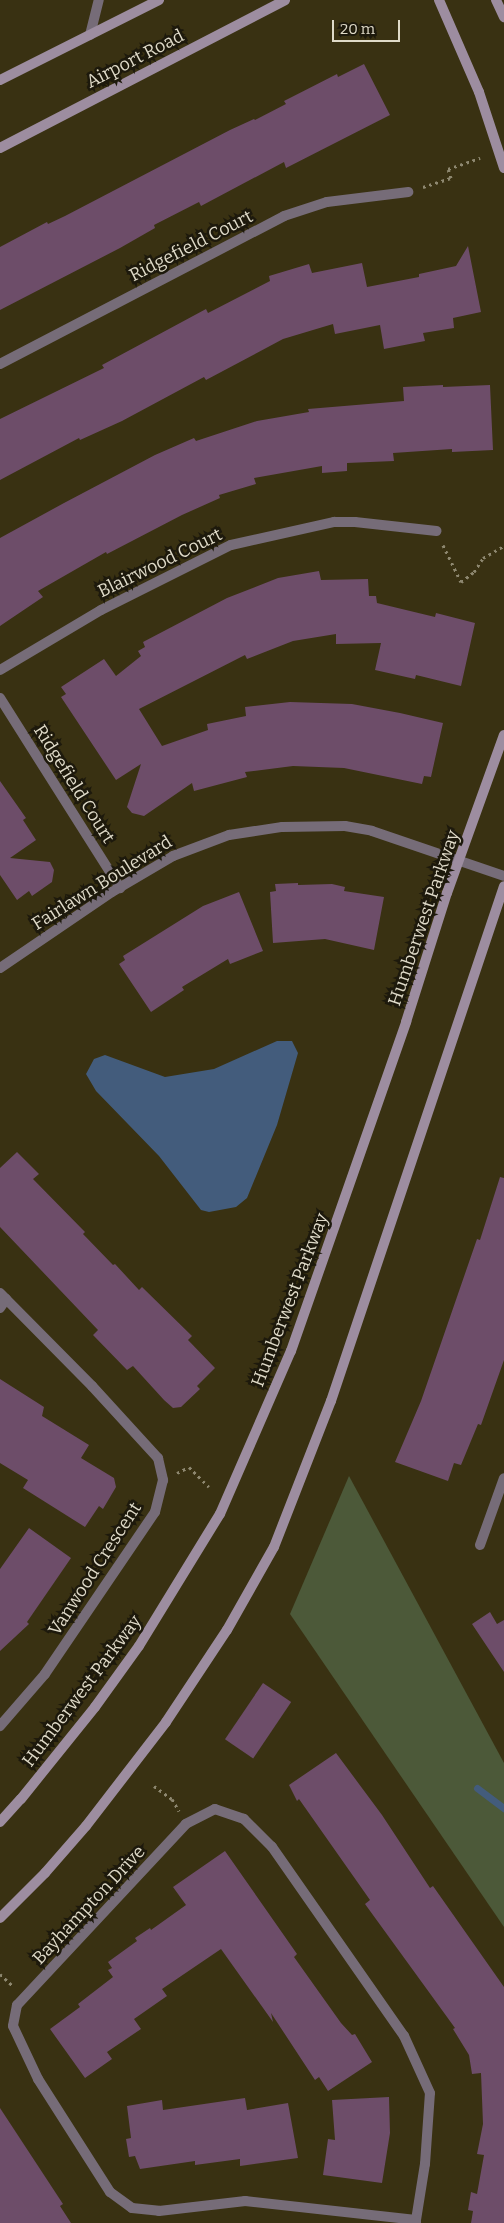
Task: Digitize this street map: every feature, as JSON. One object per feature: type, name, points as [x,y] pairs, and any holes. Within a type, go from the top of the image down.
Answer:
[{"type":"main road","points":[[0,80],[159,0]]},
{"type":"main road","name":"Airport Road","points":[[0,148],[285,0]]},
{"type":"main road","points":[[439,0],[476,85],[504,168]]},
{"type":"main road","points":[[496,0],[504,17]]},
{"type":"main road","name":"Humberwest Parkway","points":[[0,1822],[95,1707],[139,1646],[220,1514],[290,1351],[393,1058],[459,860],[504,736]]},
{"type":"main road","points":[[0,1918],[45,1873],[86,1826],[166,1722],[227,1630],[274,1547],[331,1402],[504,886]]},
{"type":"street","points":[[90,35],[99,0]]},
{"type":"street","name":"Ridgefield Court","points":[[0,364],[284,216],[327,202],[408,192]]},
{"type":"street","name":"Blairwood Court","points":[[0,670],[101,610],[231,546],[334,522],[355,522],[437,531]]},
{"type":"street","name":"Ridgefield Court","points":[[0,698],[120,888]]},
{"type":"street","name":"Fairlawn Boulevard","points":[[0,968],[120,888],[173,856],[230,835],[282,827],[345,826],[459,860],[504,876]]},
{"type":"street","name":"Vanwood Crescent","points":[[0,1726],[45,1674],[155,1512],[162,1480],[158,1458],[92,1386],[2,1300]]},
{"type":"street","points":[[480,1545],[504,1478]]},
{"type":"street","name":"Bayhampton Drive","points":[[215,1809],[244,1819],[272,1847],[404,2036],[430,2093],[425,2164],[416,2222],[245,2200],[159,2211],[132,2208],[110,2192],[38,2078],[13,2026],[17,2005],[186,1824],[215,1809]]},
{"type":"path","points":[[408,192],[451,178],[448,169],[480,158]]},
{"type":"path","points":[[437,531],[461,582],[474,572],[482,558],[504,546]]},
{"type":"path","points":[[162,1480],[189,1467],[209,1487]]},
{"type":"path","points":[[154,1786],[172,1799],[186,1824]]},
{"type":"green space","points":[[349,1476],[504,1763],[504,1927],[290,1614]]},
{"type":"water","points":[[277,1041],[292,1041],[298,1053],[277,1125],[247,1198],[236,1207],[209,1212],[201,1210],[159,1156],[96,1091],[86,1074],[94,1059],[105,1055],[165,1077],[214,1069]]},
{"type":"building","points":[[364,64],[390,115],[286,168],[284,162],[201,206],[199,202],[154,225],[155,228],[120,248],[0,310],[0,247],[47,222],[48,224],[65,216],[230,130],[255,120],[286,104],[284,101],[337,74],[338,77]]},
{"type":"building","points":[[468,246],[481,312],[453,318],[454,328],[423,333],[425,341],[384,349],[380,325],[335,334],[333,324],[283,339],[206,380],[204,377],[122,421],[80,440],[79,438],[0,480],[0,419],[104,368],[102,365],[206,309],[208,313],[270,281],[269,276],[309,264],[312,273],[362,263],[367,287],[419,277],[419,274],[456,266]]},
{"type":"building","points":[[443,385],[443,387],[490,385],[493,450],[452,452],[452,449],[393,453],[394,461],[347,463],[347,471],[322,473],[322,466],[254,478],[256,484],[219,495],[220,498],[182,515],[107,554],[106,552],[38,591],[43,597],[0,626],[0,538],[64,503],[155,455],[194,438],[196,441],[257,421],[309,412],[308,409],[404,401],[403,387]]},
{"type":"building","points":[[319,571],[321,580],[368,579],[369,596],[376,596],[377,603],[435,617],[436,613],[475,623],[461,686],[416,675],[415,679],[375,670],[381,643],[336,644],[336,634],[293,641],[247,659],[245,655],[139,709],[162,746],[208,730],[207,724],[246,716],[245,707],[290,702],[352,704],[443,723],[431,777],[424,776],[422,784],[344,768],[293,766],[245,772],[247,777],[194,791],[192,783],[144,816],[132,813],[127,807],[141,764],[116,780],[61,697],[66,694],[61,687],[104,659],[116,676],[141,656],[138,651],[145,647],[143,642],[227,598],[278,578]]},
{"type":"building","points":[[0,781],[26,818],[23,820],[36,840],[10,858],[50,862],[54,870],[52,882],[32,896],[29,891],[17,900],[0,875]]},
{"type":"building","points":[[298,883],[298,885],[332,884],[345,887],[344,891],[384,897],[374,950],[325,939],[273,943],[270,892],[276,891],[275,884]]},
{"type":"building","points":[[239,892],[263,951],[230,964],[228,959],[182,987],[184,990],[151,1012],[119,964],[125,960],[123,956],[203,906]]},
{"type":"building","points":[[17,1152],[39,1174],[33,1179],[85,1232],[83,1234],[139,1290],[142,1287],[192,1336],[188,1340],[215,1368],[197,1386],[200,1389],[181,1407],[173,1408],[133,1366],[127,1370],[93,1335],[98,1330],[0,1227],[0,1168]]},
{"type":"building","points":[[500,1177],[504,1178],[504,1360],[481,1425],[478,1424],[461,1465],[454,1463],[448,1481],[395,1462],[421,1401],[477,1239],[480,1240]]},
{"type":"building","points":[[0,1379],[44,1407],[42,1416],[89,1445],[81,1458],[114,1478],[116,1487],[103,1509],[99,1506],[85,1527],[23,1488],[28,1480],[0,1463]]},
{"type":"building","points":[[29,1528],[71,1558],[27,1622],[29,1624],[0,1651],[0,1569]]},
{"type":"building","points":[[490,1612],[497,1624],[504,1620],[504,1672],[472,1624]]},
{"type":"building","points":[[263,1683],[291,1702],[253,1758],[225,1739]]},
{"type":"building","points":[[336,1753],[382,1815],[430,1888],[433,1886],[504,1987],[504,2223],[471,2223],[473,2211],[468,2210],[471,2192],[477,2194],[484,2155],[477,2154],[483,2124],[481,2073],[472,2074],[469,2055],[453,2029],[455,2028],[365,1904],[370,1900],[299,1799],[297,1801],[289,1785]]},
{"type":"building","points":[[225,1851],[297,1954],[294,1957],[341,2023],[352,2035],[355,2034],[372,2062],[328,2091],[319,2077],[315,2080],[271,2013],[273,2022],[221,1949],[162,1989],[167,1996],[134,2019],[141,2029],[107,2052],[112,2059],[85,2078],[50,2029],[80,2007],[78,2004],[113,1977],[108,1970],[112,1968],[108,1962],[137,1941],[135,1938],[150,1928],[151,1930],[186,1905],[173,1887]]},
{"type":"building","points":[[389,2097],[390,2133],[382,2183],[323,2175],[328,2139],[335,2140],[332,2100]]},
{"type":"building","points":[[245,2098],[247,2110],[288,2103],[298,2158],[240,2166],[240,2159],[195,2165],[195,2161],[140,2169],[135,2156],[129,2157],[126,2139],[131,2138],[127,2106],[162,2100],[163,2110]]},
{"type":"building","points":[[0,2108],[63,2204],[60,2206],[71,2223],[0,2223]]},
{"type":"waterway","points":[[477,1788],[504,1808]]}]
